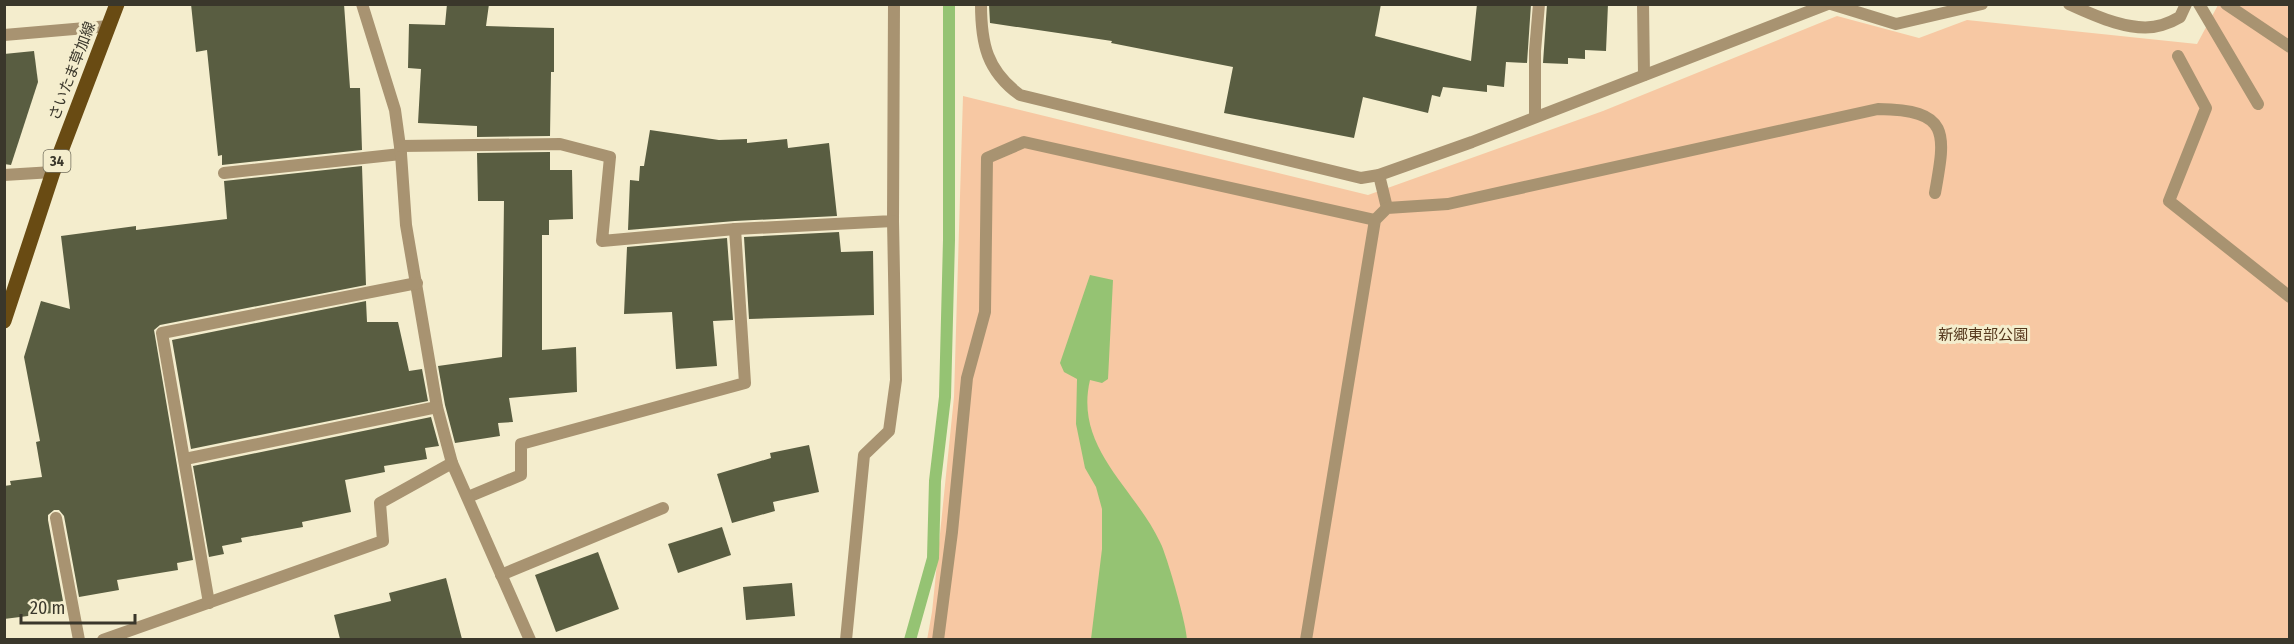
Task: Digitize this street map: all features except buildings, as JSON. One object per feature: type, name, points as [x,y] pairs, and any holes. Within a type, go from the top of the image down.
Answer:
[{"type":"main road","name":"さいたま草加線","points":[[4,321],[53,172],[117,4]]},
{"type":"street","points":[[362,4],[395,110],[401,150],[406,225],[437,407],[452,462],[530,639]]},
{"type":"street","points":[[846,639],[864,455],[889,431],[896,380],[893,221],[894,4]]},
{"type":"street","points":[[981,4],[981,30],[986,51],[996,73],[1020,95],[1362,178],[1379,175],[1535,117],[1829,4],[1896,24],[1982,4]]},
{"type":"street","points":[[1535,117],[1535,51],[1539,4]]},
{"type":"street","points":[[1643,4],[1644,75]]},
{"type":"street","points":[[2069,4],[2101,19],[2146,28],[2162,25],[2180,17],[2186,4]]},
{"type":"street","points":[[2199,4],[2258,104]]},
{"type":"street","points":[[2226,4],[2289,47]]},
{"type":"street","points":[[4,35],[109,26]]},
{"type":"street","points":[[2178,56],[2206,108],[2169,201],[2289,297]]},
{"type":"street","points":[[1306,639],[1375,220],[1387,208],[1448,204],[1878,109],[1900,109],[1930,118],[1940,131],[1943,152],[1935,193]]},
{"type":"street","points":[[938,639],[952,532],[967,378],[985,312],[987,158],[1024,142],[1375,220]]},
{"type":"street","points":[[224,173],[401,150],[560,144],[610,157],[602,241],[735,230],[893,221]]},
{"type":"street","points":[[4,175],[53,172]]},
{"type":"street","points":[[1379,175],[1387,208]]},
{"type":"street","points":[[468,497],[521,475],[521,444],[745,383],[735,230]]},
{"type":"street","points":[[209,603],[162,333],[417,283]]},
{"type":"street","points":[[185,459],[437,407]]},
{"type":"street","points":[[103,639],[382,541],[380,503],[452,462]]},
{"type":"street","points":[[501,575],[663,508]]},
{"type":"street","points":[[56,518],[79,639]]},
{"type":"green space","name":"新郷東部公園","points":[[2218,5],[2289,5],[2289,639],[927,640],[932,612],[954,397],[963,96],[1368,195],[1603,111],[1837,16],[1919,38],[1967,20],[2197,44]]},
{"type":"shaded area","points":[[1090,275],[1113,280],[1108,379],[1102,383],[1090,380],[1087,404],[1091,426],[1098,447],[1109,466],[1149,522],[1160,542],[1176,590],[1187,639],[1091,639],[1102,549],[1102,509],[1096,487],[1085,468],[1076,424],[1077,379],[1064,372],[1060,363]]},
{"type":"waterway","points":[[910,640],[933,558],[935,481],[945,397],[949,240],[949,4]]}]
